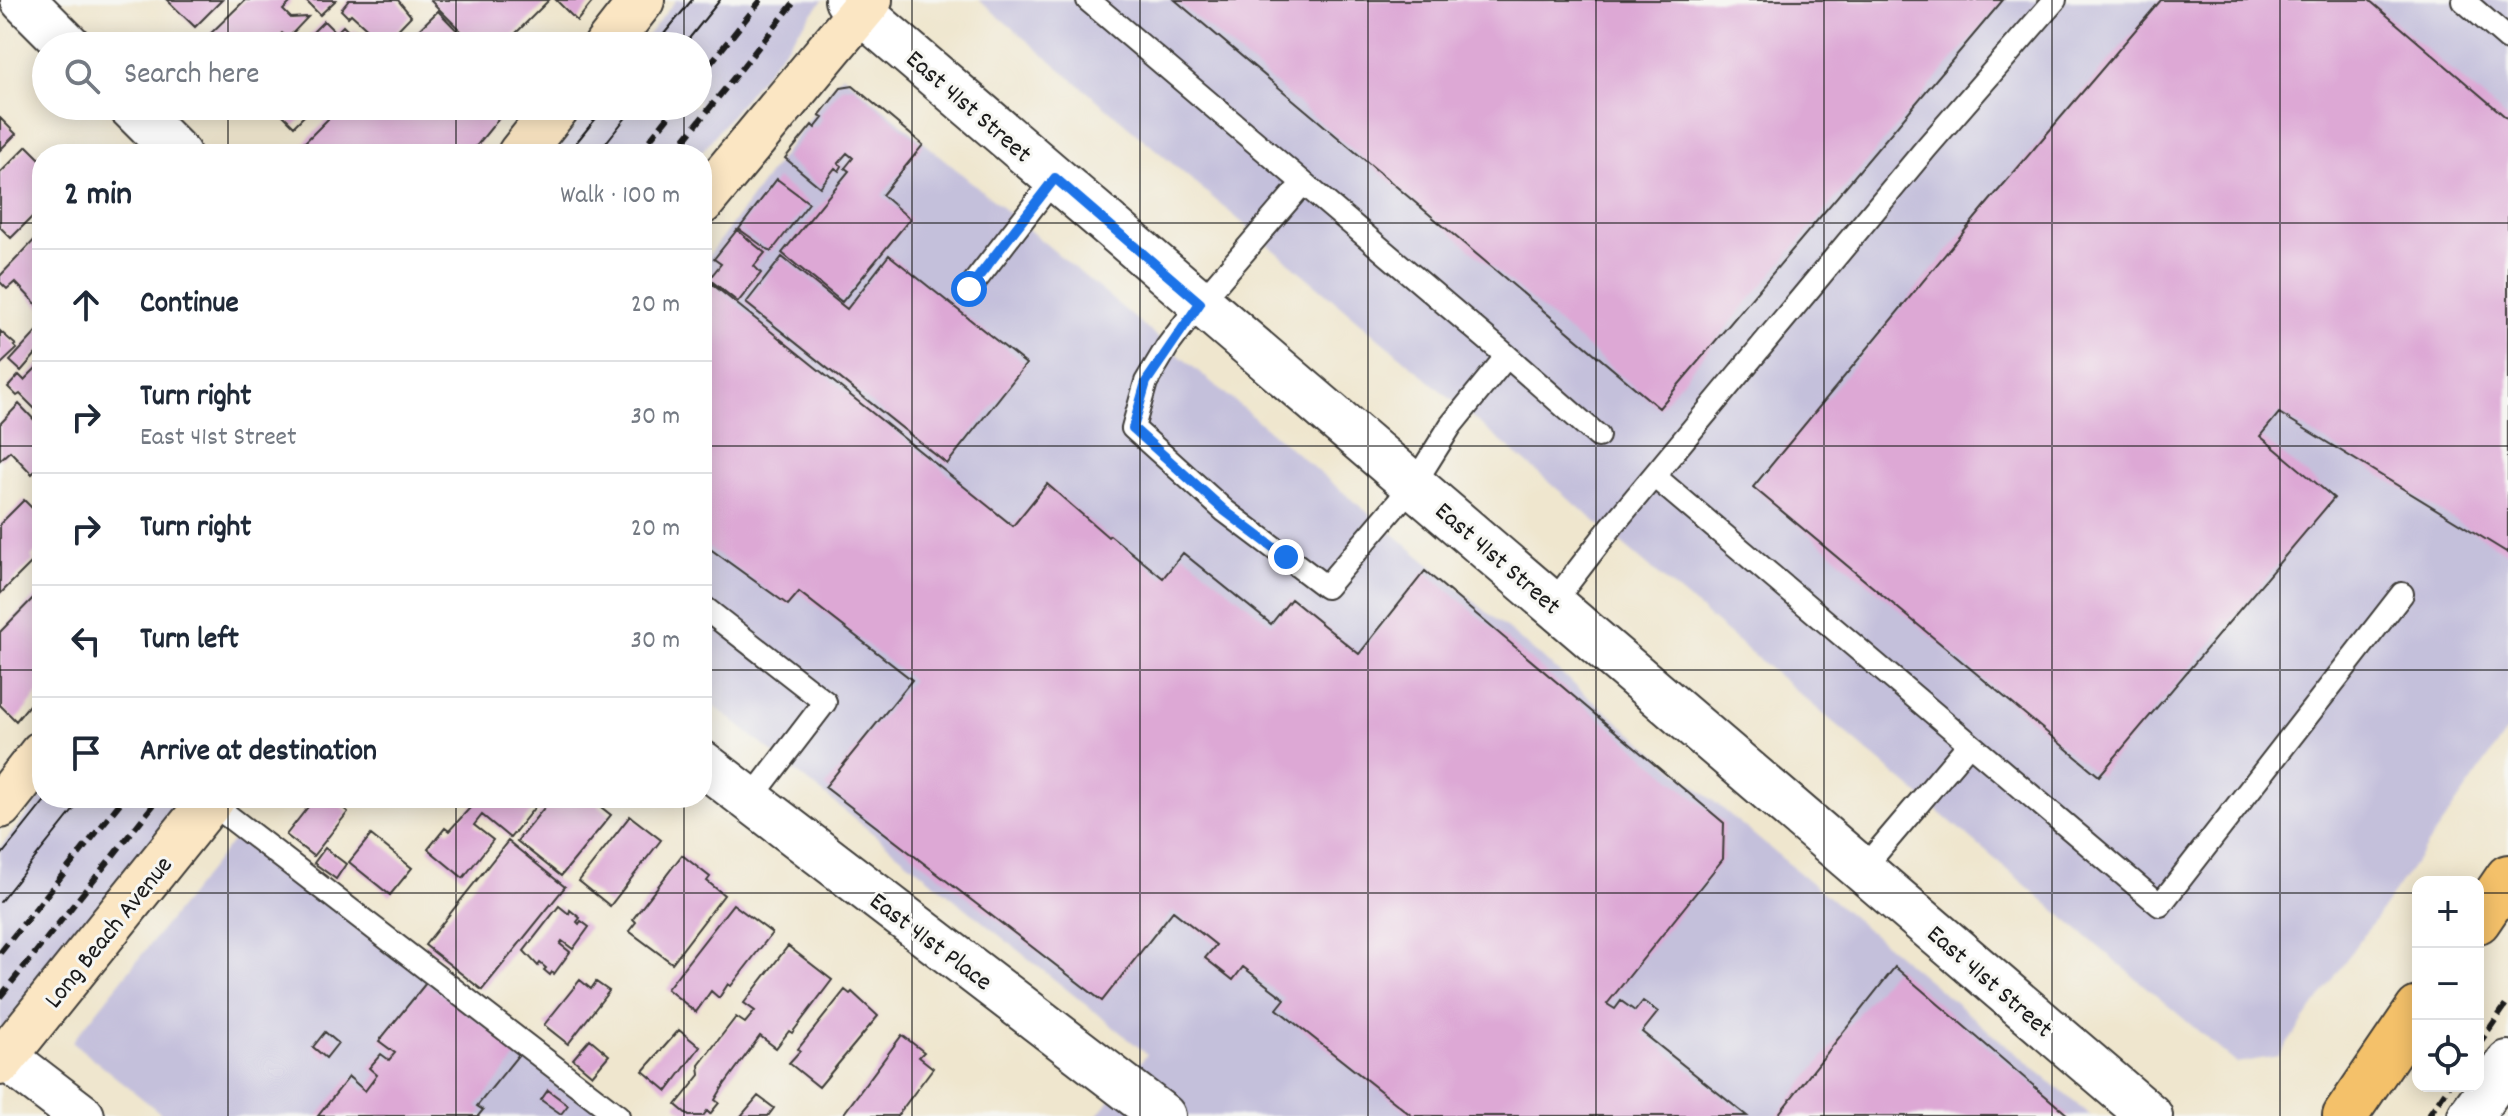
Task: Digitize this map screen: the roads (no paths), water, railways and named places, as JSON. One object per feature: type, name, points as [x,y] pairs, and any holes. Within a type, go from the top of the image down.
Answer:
[{"type":"main road","points":[[617,32],[642,0]]},
{"type":"main road","points":[[712,189],[859,4]]},
{"type":"main road","points":[[528,144],[547,120]]},
{"type":"main road","points":[[3,794],[32,764]]},
{"type":"main road","name":"Long Beach Avenue","points":[[3,1060],[206,808]]},
{"type":"main road","points":[[2484,912],[2508,877]]},
{"type":"main road","points":[[2345,1116],[2412,1018]]},
{"type":"street","points":[[23,0],[55,32]]},
{"type":"street","name":"East 41st Street","points":[[859,4],[1200,303],[2150,1116]]},
{"type":"street","points":[[144,120],[168,144]]},
{"type":"street","name":"East 41st Place","points":[[712,771],[1163,1116]]},
{"type":"street","points":[[3,1060],[82,1116]]},
{"type":"street","points":[[2470,1116],[2508,1063]]},
{"type":"lane","points":[[1088,0],[1598,436]]},
{"type":"lane","points":[[1552,604],[1927,147],[2055,0]]},
{"type":"lane","points":[[2463,0],[2508,39]]},
{"type":"lane","points":[[969,289],[1055,178]]},
{"type":"lane","points":[[1303,183],[1200,303],[1146,382],[1133,428],[1225,511],[1326,587],[1414,484],[1451,425],[1507,356]]},
{"type":"lane","points":[[1654,476],[2160,905],[2402,594]]},
{"type":"lane","points":[[712,614],[825,702],[750,800]]},
{"type":"lane","points":[[1862,870],[1969,744]]},
{"type":"lane","points":[[222,808],[618,1116]]},
{"type":"tram line","points":[[666,32],[692,0]]},
{"type":"tram line","points":[[694,32],[720,0]]},
{"type":"tram line","points":[[575,144],[595,120]]},
{"type":"tram line","points":[[605,144],[624,120]]},
{"type":"tram line","points":[[0,857],[39,808]]},
{"type":"tram line","points":[[0,902],[75,808]]},
{"type":"railway","points":[[712,61],[761,0]]},
{"type":"railway","points":[[712,105],[796,0]]},
{"type":"railway","points":[[646,144],[666,120]]},
{"type":"railway","points":[[681,144],[700,120]]},
{"type":"railway","points":[[0,953],[116,808]]},
{"type":"railway","points":[[0,997],[151,808]]},
{"type":"railway","points":[[2484,1036],[2508,1002]]},
{"type":"railway","points":[[2428,1116],[2445,1092]]}]
